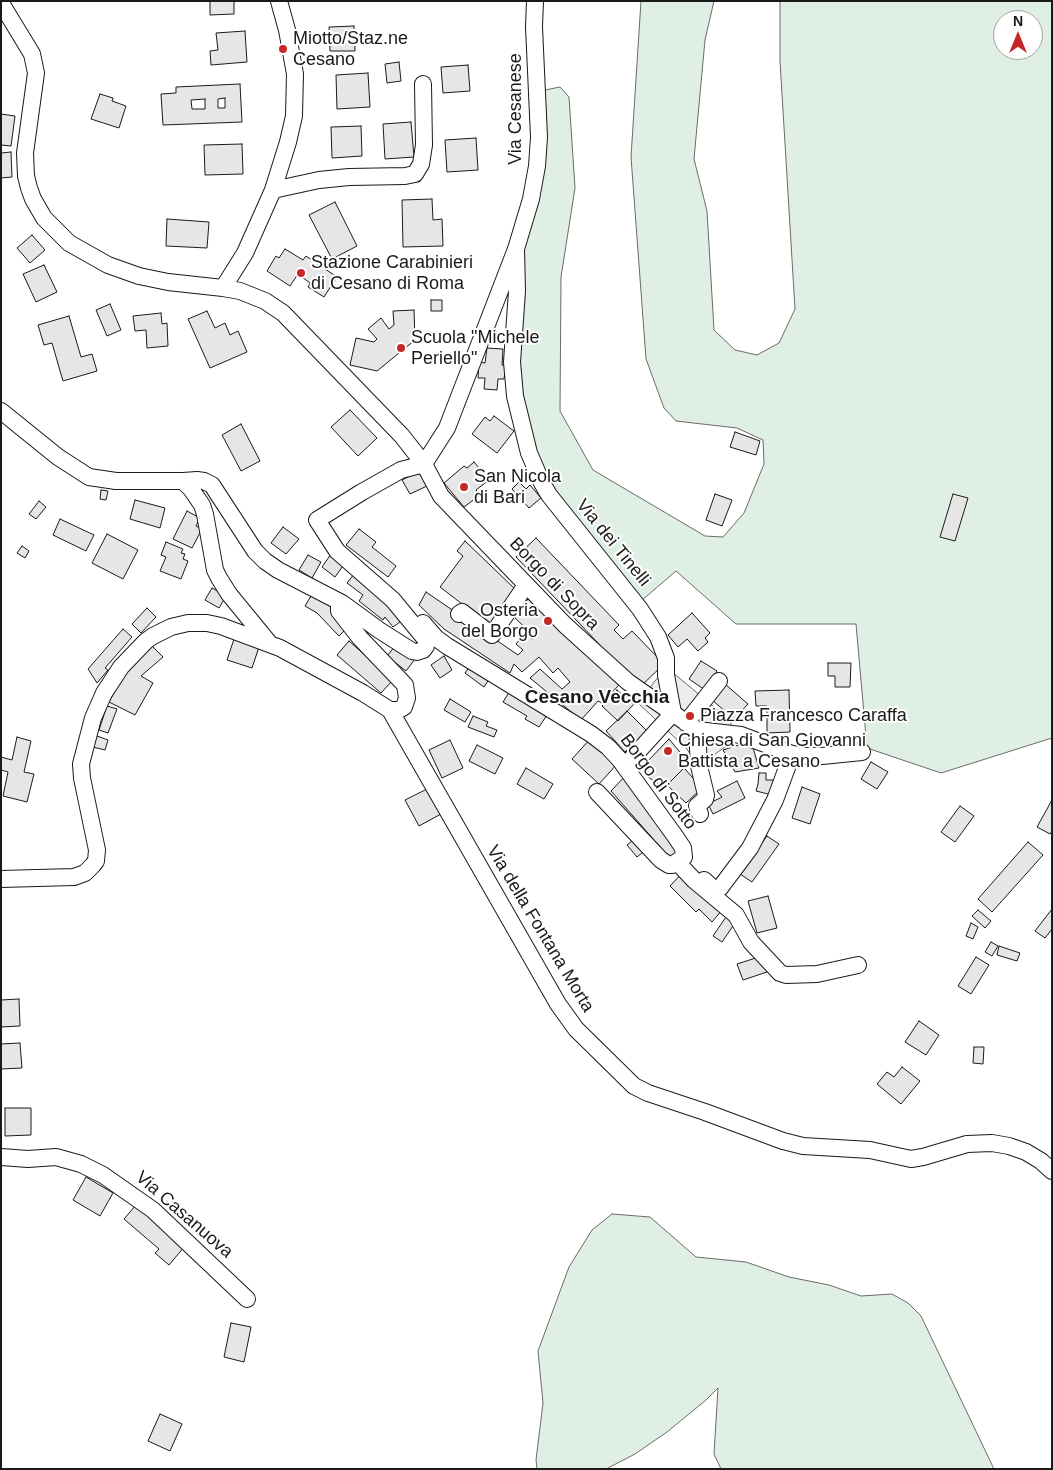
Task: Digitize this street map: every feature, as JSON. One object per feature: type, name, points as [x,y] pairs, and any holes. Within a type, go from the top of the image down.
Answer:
[{"type":"street","points":[[223,288],[245,253],[273,190],[294,116],[296,89],[293,60],[279,1]]},
{"type":"street","name":"Via Cesanese","points":[[424,464],[447,428],[516,249],[531,199],[537,166],[539,137],[534,27],[535,1]]},
{"type":"street","name":"Borgo di Sopra","points":[[1,3],[32,54],[36,73],[27,133],[25,166],[33,199],[44,218],[69,243],[82,252],[115,268],[168,282],[240,291],[273,306],[291,320],[402,436],[424,464],[441,496],[565,626],[611,668],[646,696],[685,722]]},
{"type":"street","points":[[273,190],[319,180],[415,174],[421,164],[424,145],[423,84]]},
{"type":"street","name":"Via dei Tinelli","points":[[516,249],[517,291],[512,362],[515,396],[528,453],[549,495],[640,609],[658,637],[666,658],[666,675],[685,722],[706,795],[704,800],[697,806],[700,814]]},
{"type":"street","points":[[1,411],[58,458],[89,476],[116,481],[204,481],[212,486],[259,556],[278,570],[342,604],[410,650],[420,651],[425,648],[426,640],[394,600]]},
{"type":"street","name":"Borgo di Sotto","points":[[424,464],[401,470],[317,520],[337,551],[394,600],[397,597],[402,598],[443,636],[608,746],[625,766],[683,848],[681,859]]},
{"type":"street","points":[[183,481],[195,495],[204,510],[215,570],[219,578],[229,594],[270,644]]},
{"type":"street","points":[[459,614],[462,612],[492,635],[526,585]]},
{"type":"street","points":[[1,879],[74,877],[85,873],[93,866],[96,861],[96,850],[81,764],[94,718],[104,693],[121,667],[146,641],[171,627],[201,622],[221,626],[270,644],[358,690],[390,710],[398,710],[404,707],[407,701],[406,688],[403,682],[360,638],[339,611],[339,606],[342,604]]},
{"type":"street","points":[[625,766],[685,722],[719,681]]},
{"type":"street","name":"Via della Fontana Morta","points":[[390,710],[558,1004],[576,1029],[634,1086],[648,1093],[783,1141],[803,1146],[870,1150],[911,1159],[923,1158],[967,1144],[992,1144],[1009,1146],[1026,1152],[1052,1171]]},
{"type":"street","points":[[685,722],[741,735],[792,754],[822,756],[862,752]]},
{"type":"street","points":[[681,859],[710,887],[717,890],[720,888],[750,848],[775,800],[792,754]]},
{"type":"street","points":[[597,792],[661,860],[669,866],[681,859]]},
{"type":"street","points":[[681,859],[694,880],[736,915],[751,942],[780,973],[786,975],[817,974],[858,965]]},
{"type":"street","name":"Via Casanuova","points":[[1,1157],[28,1159],[56,1156],[72,1160],[92,1169],[125,1189],[153,1210],[248,1299]]},
{"type":"green space","points":[[641,1],[714,1],[705,40],[694,159],[707,211],[714,330],[735,350],[757,355],[779,343],[795,309],[780,61],[780,1],[1052,1],[1052,738],[941,773],[867,748],[856,624],[736,624],[676,571],[641,601],[563,504],[542,471],[525,415],[518,339],[522,249],[545,90],[560,87],[569,97],[575,188],[561,277],[560,411],[593,470],[705,536],[723,537],[744,513],[764,464],[763,440],[737,428],[676,421],[664,408],[646,359],[631,157]]},
{"type":"green space","points":[[612,1214],[650,1217],[696,1257],[746,1262],[789,1277],[829,1285],[861,1296],[892,1294],[908,1303],[921,1316],[994,1469],[721,1469],[714,1454],[718,1388],[667,1432],[635,1454],[606,1469],[537,1469],[536,1460],[543,1403],[538,1351],[569,1267],[592,1230]]},
{"type":"shaded area","name":"Piazza Francesco Caraffa","points":[[666,667],[732,722],[730,726],[741,735],[699,766],[686,748],[638,703]]},
{"type":"building","points":[[210,1],[234,1],[234,14],[210,15]]},
{"type":"building","points":[[354,26],[355,51],[330,51],[329,27]]},
{"type":"building","points":[[245,31],[247,62],[211,65],[210,51],[218,50],[216,33]]},
{"type":"building","points":[[399,62],[401,81],[387,83],[385,64]]},
{"type":"building","points":[[468,65],[470,91],[443,93],[441,67]]},
{"type":"building","points":[[368,73],[370,107],[337,109],[336,75]]},
{"type":"building","points":[[240,84],[242,122],[163,125],[161,94],[176,93],[176,87]],"holes":[[[225,98],[225,108],[218,108],[218,99]],[[205,99],[205,109],[192,109],[191,100]]]},
{"type":"building","points":[[100,94],[113,98],[112,101],[126,106],[119,128],[91,119]]},
{"type":"building","points":[[1,114],[15,116],[11,146],[1,145]]},
{"type":"building","points":[[411,122],[414,157],[385,159],[383,124]]},
{"type":"building","points":[[361,126],[362,156],[332,158],[331,127]]},
{"type":"building","points":[[476,138],[478,170],[447,172],[445,140]]},
{"type":"building","points":[[242,144],[243,174],[205,175],[204,145]]},
{"type":"building","points":[[11,152],[12,177],[1,178],[1,153]]},
{"type":"building","points":[[432,199],[433,220],[442,219],[443,246],[403,247],[402,200]]},
{"type":"building","points":[[335,202],[357,246],[332,259],[309,215]]},
{"type":"building","points":[[167,219],[209,222],[207,248],[166,246]]},
{"type":"building","points":[[32,235],[45,250],[30,263],[17,248]]},
{"type":"building","name":"Stazione Carabinieri di Cesano di Roma","points":[[285,249],[303,260],[306,256],[337,277],[324,297],[308,287],[310,283],[298,274],[290,286],[267,271],[276,256],[279,258]]},
{"type":"building","points":[[44,265],[57,292],[36,302],[23,274]]},
{"type":"building","points":[[431,300],[442,300],[442,311],[431,311]]},
{"type":"building","points":[[110,304],[121,330],[107,336],[96,310]]},
{"type":"building","points":[[414,310],[415,340],[377,371],[350,365],[356,338],[374,342],[377,339],[368,329],[381,318],[389,329],[394,325],[393,311]]},
{"type":"building","points":[[207,311],[215,328],[225,323],[230,335],[238,331],[247,352],[210,368],[188,319]]},
{"type":"building","points":[[161,313],[162,324],[167,323],[168,346],[147,348],[146,330],[135,331],[133,316]]},
{"type":"building","points":[[69,316],[81,357],[92,354],[97,371],[63,381],[52,343],[44,345],[38,325]]},
{"type":"building","points":[[487,348],[503,349],[502,365],[506,366],[504,379],[498,379],[497,390],[484,389],[485,378],[478,378],[479,362],[485,363]]},
{"type":"building","points":[[350,410],[377,438],[358,456],[331,427]]},
{"type":"building","points":[[494,416],[514,431],[497,453],[472,434],[485,417],[490,421]]},
{"type":"building","points":[[241,424],[260,461],[241,471],[222,435]]},
{"type":"building","points":[[735,432],[760,441],[756,455],[730,447]]},
{"type":"building","name":"San Nicola di Bari","points":[[474,462],[489,480],[476,490],[480,495],[464,507],[444,483],[464,466],[467,468]]},
{"type":"building","points":[[422,470],[429,485],[410,494],[402,480]]},
{"type":"building","points":[[519,482],[526,489],[530,485],[541,498],[529,508],[512,489]]},
{"type":"building","points":[[101,490],[108,491],[106,500],[100,499]]},
{"type":"building","points":[[715,494],[732,500],[722,526],[706,520]]},
{"type":"building","points":[[953,494],[968,498],[955,541],[940,537]]},
{"type":"building","points":[[135,500],[165,508],[160,528],[130,519]]},
{"type":"building","points":[[39,501],[46,507],[36,519],[29,514]]},
{"type":"building","points":[[187,511],[200,518],[196,526],[202,529],[192,548],[173,539]]},
{"type":"building","points":[[60,519],[94,535],[86,551],[53,535]]},
{"type":"building","points":[[283,527],[299,539],[286,554],[271,543]]},
{"type":"building","points":[[359,529],[376,542],[372,547],[396,566],[388,577],[346,545]]},
{"type":"building","points":[[107,534],[138,550],[123,579],[92,563]]},
{"type":"building","points":[[536,538],[619,625],[614,630],[623,639],[632,631],[664,664],[640,687],[516,557]]},
{"type":"building","points":[[465,541],[516,590],[492,627],[440,587],[463,556],[457,551]]},
{"type":"building","points":[[166,542],[183,549],[181,553],[185,554],[183,559],[188,561],[181,579],[160,571],[166,557],[161,555]]},
{"type":"building","points":[[22,546],[29,551],[25,558],[17,553]]},
{"type":"building","points":[[331,554],[345,563],[335,577],[322,567]]},
{"type":"building","points":[[308,555],[321,562],[312,578],[299,570]]},
{"type":"building","points":[[354,574],[404,619],[393,627],[385,617],[383,620],[359,601],[363,595],[347,583]]},
{"type":"building","points":[[212,588],[226,596],[219,608],[205,600]]},
{"type":"building","points":[[314,591],[349,626],[339,636],[317,613],[305,606]]},
{"type":"building","points":[[426,592],[518,655],[523,650],[516,644],[525,633],[532,639],[535,637],[515,618],[528,599],[619,685],[602,703],[598,701],[581,720],[530,678],[540,669],[562,689],[570,682],[558,668],[553,673],[539,657],[522,672],[514,664],[510,673],[444,629],[419,605]]},
{"type":"building","points":[[147,608],[156,617],[141,633],[132,624]]},
{"type":"building","points":[[692,613],[710,633],[705,638],[708,642],[698,651],[687,639],[678,647],[668,635]]},
{"type":"building","points":[[123,629],[132,637],[105,668],[108,670],[97,683],[88,669]]},
{"type":"building","points":[[234,639],[259,647],[252,668],[227,660]]},
{"type":"building","points":[[349,641],[393,680],[381,693],[337,655]]},
{"type":"building","points":[[396,645],[415,659],[406,671],[387,656]]},
{"type":"building","points":[[152,646],[163,657],[141,676],[153,683],[135,715],[109,702],[128,668]]},
{"type":"building","points":[[444,656],[452,670],[440,678],[431,665]]},
{"type":"building","points":[[701,661],[717,671],[705,690],[689,679]]},
{"type":"building","points":[[472,663],[491,676],[484,687],[465,673]]},
{"type":"building","points":[[828,663],[851,663],[850,687],[835,687],[835,676],[828,676]]},
{"type":"building","points":[[725,684],[748,704],[734,719],[711,699]]},
{"type":"building","points":[[511,689],[549,712],[539,727],[525,719],[527,716],[503,702]]},
{"type":"building","points":[[617,690],[634,704],[618,721],[602,706]]},
{"type":"building","points":[[789,690],[790,732],[767,733],[767,706],[756,706],[755,691]]},
{"type":"building","points":[[450,699],[471,712],[465,722],[444,710]]},
{"type":"building","points":[[107,706],[117,709],[108,733],[99,730]]},
{"type":"building","points":[[627,711],[647,731],[625,752],[606,731]]},
{"type":"building","points":[[473,716],[488,722],[486,726],[497,730],[494,737],[468,727]]},
{"type":"building","points":[[97,736],[108,740],[105,750],[93,747]]},
{"type":"building","points":[[17,737],[31,741],[24,772],[34,774],[27,802],[3,796],[8,772],[1,770],[1,757],[12,760]]},
{"type":"building","points":[[591,738],[618,763],[599,784],[572,759]]},
{"type":"building","name":"Chiesa di San Giovanni Battista a Cesano","points":[[669,739],[689,763],[667,785],[659,785],[647,776],[645,764]]},
{"type":"building","points":[[450,740],[463,768],[442,778],[429,750]]},
{"type":"building","points":[[751,741],[759,768],[735,772],[723,750]]},
{"type":"building","points":[[477,745],[503,758],[495,774],[469,761]]},
{"type":"building","points":[[871,762],[888,772],[877,789],[861,779]]},
{"type":"building","points":[[526,768],[553,784],[544,799],[517,784]]},
{"type":"building","points":[[684,768],[702,788],[686,803],[667,785]]},
{"type":"building","points":[[759,773],[766,773],[766,780],[778,780],[772,795],[756,791]]},
{"type":"building","points":[[627,774],[681,850],[669,857],[611,791]]},
{"type":"building","points":[[737,781],[745,798],[713,814],[708,804],[722,797],[717,791]]},
{"type":"building","points":[[802,787],[820,794],[810,824],[792,818]]},
{"type":"building","points":[[427,789],[441,814],[419,826],[405,800]]},
{"type":"building","points":[[1052,800],[1052,831],[1050,834],[1037,827]]},
{"type":"building","points":[[960,806],[974,816],[955,842],[941,832]]},
{"type":"building","points":[[767,836],[779,844],[752,882],[740,874]]},
{"type":"building","points":[[637,837],[647,849],[637,857],[627,845]]},
{"type":"building","points":[[1028,842],[1043,855],[992,912],[978,899]]},
{"type":"building","points":[[684,871],[723,909],[712,922],[699,909],[696,912],[670,886]]},
{"type":"building","points":[[768,896],[777,928],[757,933],[748,901]]},
{"type":"building","points":[[1052,909],[1052,929],[1045,938],[1035,931]]},
{"type":"building","points":[[978,910],[991,921],[985,928],[972,916]]},
{"type":"building","points":[[728,914],[737,920],[722,942],[713,936]]},
{"type":"building","points":[[971,923],[978,927],[973,939],[966,936]]},
{"type":"building","points":[[991,942],[998,946],[992,956],[985,952]]},
{"type":"building","points":[[999,946],[1020,953],[1017,961],[997,955]]},
{"type":"building","points":[[762,956],[767,972],[743,980],[737,964]]},
{"type":"building","points":[[976,957],[989,965],[971,994],[958,986]]},
{"type":"building","points":[[19,999],[20,1026],[1,1027],[1,1000]]},
{"type":"building","points":[[919,1021],[939,1035],[926,1055],[905,1042]]},
{"type":"building","points":[[20,1043],[22,1068],[1,1069],[1,1044]]},
{"type":"building","points":[[974,1047],[984,1047],[983,1064],[973,1063]]},
{"type":"building","points":[[902,1067],[920,1081],[901,1104],[877,1084],[887,1072],[894,1077]]},
{"type":"building","points":[[5,1108],[31,1108],[31,1135],[5,1136]]},
{"type":"building","points":[[86,1177],[113,1193],[100,1216],[73,1200]]},
{"type":"building","points":[[136,1205],[185,1246],[169,1265],[155,1253],[159,1249],[124,1219]]},
{"type":"building","points":[[231,1323],[251,1327],[244,1362],[224,1357]]},
{"type":"building","points":[[160,1414],[182,1424],[170,1451],[148,1441]]},
{"type":"place","name":"Miotto/Staz.ne Cesano","points":[[283,49]]},
{"type":"place","name":"Stazione Carabinieri di Cesano di Roma","points":[[301,273]]},
{"type":"place","name":"Scuola \"Michele Periello\"","points":[[401,348]]},
{"type":"place","name":"San Nicola di Bari","points":[[464,487]]},
{"type":"place","name":"Osteria del Borgo","points":[[548,621]]},
{"type":"place","name":"Piazza Francesco Caraffa","points":[[690,716]]},
{"type":"place","name":"Chiesa di San Giovanni Battista a Cesano","points":[[668,751]]},
{"type":"district","name":"Cesano Vecchia","points":[[597,698]]}]
